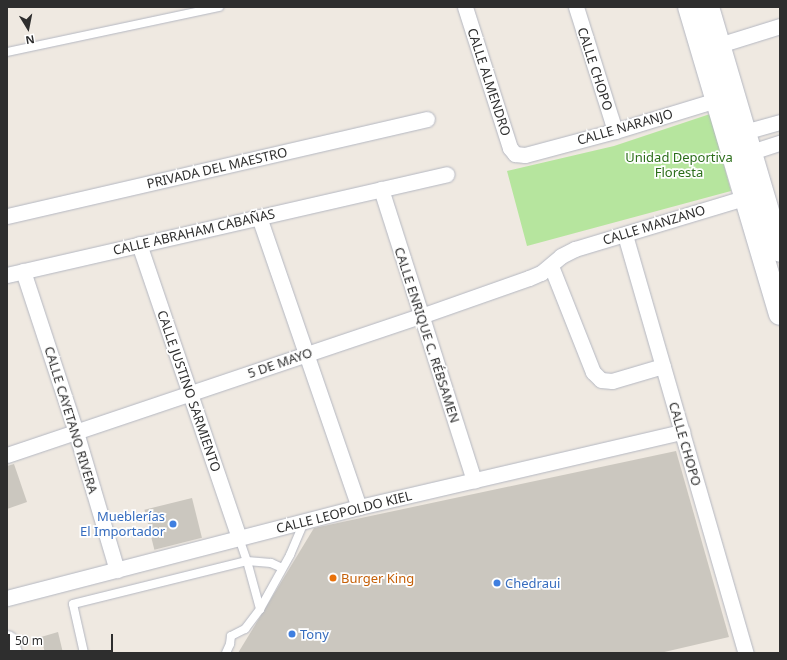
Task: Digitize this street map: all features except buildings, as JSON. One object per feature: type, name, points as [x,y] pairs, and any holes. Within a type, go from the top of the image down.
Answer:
[{"type":"main road","points":[[689,7],[725,97],[754,195],[780,314]]},
{"type":"main road","points":[[708,7],[719,45],[725,97]]},
{"type":"main road","points":[[754,195],[780,251]]},
{"type":"main road","points":[[7,642],[11,653]]},
{"type":"street","name":"CALLE ALMENDRO","points":[[465,7],[510,148],[515,154]]},
{"type":"street","name":"CALLE CHOPO","points":[[576,7],[615,131]]},
{"type":"street","points":[[719,45],[780,26]]},
{"type":"street","name":"CALLE NARANJO","points":[[515,154],[525,154],[615,131],[725,97]]},
{"type":"street","name":"PRIVADA DEL MAESTRO","points":[[7,216],[427,119]]},
{"type":"street","points":[[739,145],[780,122]]},
{"type":"street","points":[[739,145],[780,143]]},
{"type":"street","name":"CALLE ABRAHAM CABAÑAS","points":[[7,275],[447,174]]},
{"type":"street","name":"CALLE ENRIQUE C. RÉBSAMEN","points":[[381,189],[474,480]]},
{"type":"street","name":"CALLE MANZANO","points":[[551,266],[567,252],[754,195]]},
{"type":"street","points":[[259,217],[359,507]]},
{"type":"street","name":"CALLE CHOPO","points":[[625,235],[746,653]]},
{"type":"street","name":"CALLE JUSTINO SARMIENTO","points":[[139,244],[238,538]]},
{"type":"street","points":[[551,266],[593,372],[601,380],[612,381],[663,366]]},
{"type":"street","name":"5 DE MAYO","points":[[7,455],[421,316],[529,278],[541,273],[551,266]]},
{"type":"street","name":"CALLE CAYETANO RIVERA","points":[[23,271],[76,432],[117,570]]},
{"type":"street","name":"CALLE LEOPOLDO KIEL","points":[[7,598],[359,507],[682,432]]},
{"type":"lane","points":[[7,52],[219,7]]},
{"type":"lane","points":[[226,653],[230,644],[231,636],[245,629],[260,609],[304,522]]},
{"type":"lane","points":[[238,538],[247,561],[260,609]]},
{"type":"lane","points":[[84,653],[73,604],[247,561],[271,564],[282,568]]},
{"type":"green space","name":"Unidad Deportiva Floresta","points":[[710,114],[731,191],[527,246],[507,171],[614,146]]},
{"type":"place","name":"Mueblerías El Importador","points":[[173,524]]},
{"type":"place","name":"Burger King","points":[[333,578]]},
{"type":"place","name":"Chedraui","points":[[497,583]]},
{"type":"place","name":"Tony","points":[[292,634]]}]
